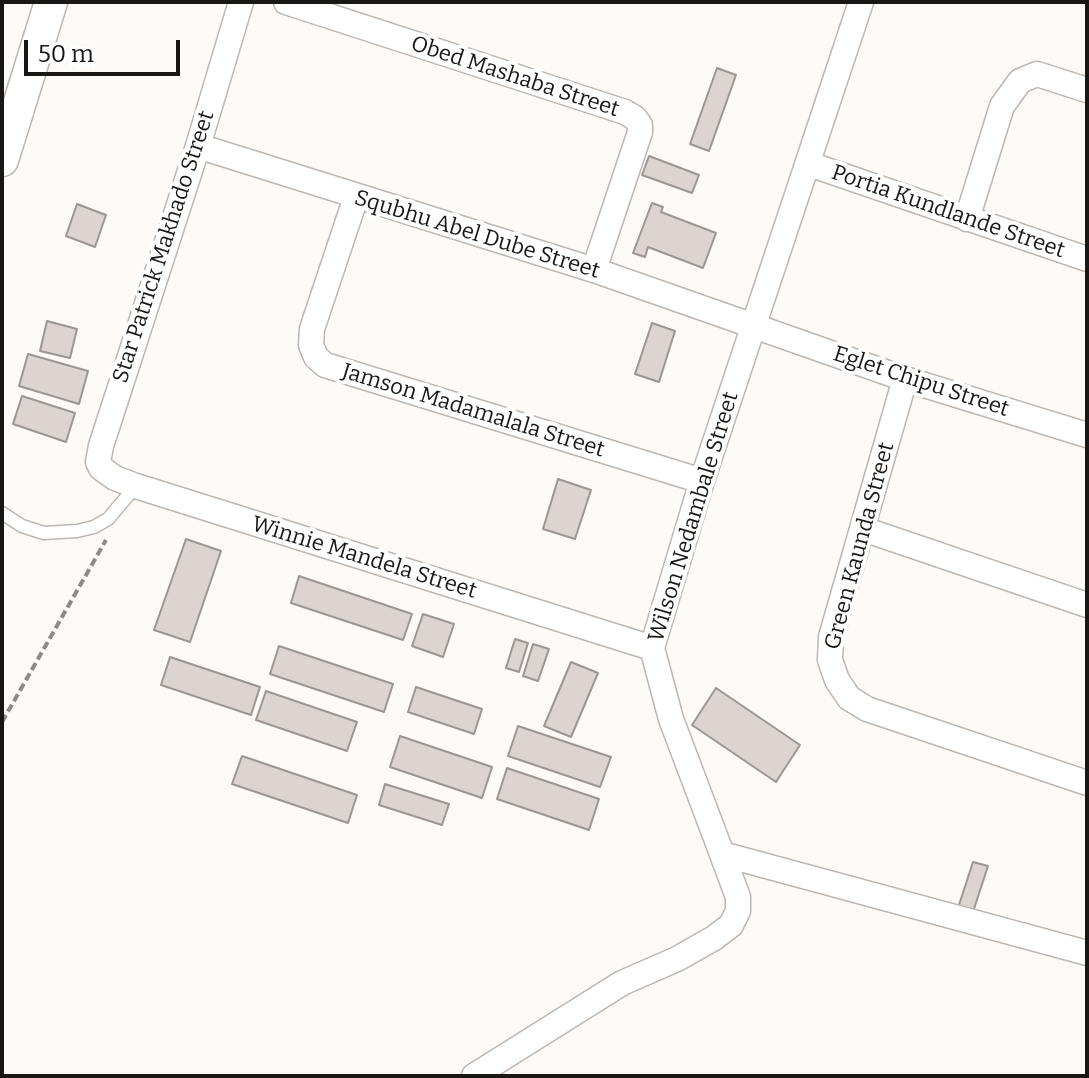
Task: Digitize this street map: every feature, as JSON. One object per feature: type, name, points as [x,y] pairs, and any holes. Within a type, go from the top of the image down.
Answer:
[{"type":"street","points":[[2,160],[51,2]]},
{"type":"street","name":"Star Patrick Makhado Street","points":[[101,446],[241,2]]},
{"type":"street","name":"Obed Mashaba Street","points":[[286,2],[625,112],[635,118],[640,132],[594,270]]},
{"type":"street","name":"Wilson Nedambale Street","points":[[474,1076],[622,983],[677,959],[714,938],[731,925],[738,911],[738,897],[671,719],[652,648],[702,481],[809,164],[853,4]]},
{"type":"street","points":[[967,219],[1002,106],[1020,81],[1037,74],[1087,90]]},
{"type":"street","name":"Squbhu Abel Dube Street","points":[[198,146],[594,270],[755,328]]},
{"type":"street","name":"Portia Kundlande Street","points":[[809,164],[1087,259]]},
{"type":"street","name":"Jamson Madamalala Street","points":[[356,197],[312,329],[311,345],[316,357],[325,365],[702,481]]},
{"type":"street","name":"Eglet Chipu Street","points":[[755,328],[905,379],[1087,435]]},
{"type":"street","name":"Green Kaunda Street","points":[[905,379],[831,637],[830,660],[837,680],[849,698],[867,709],[1087,783]]},
{"type":"street","name":"Winnie Mandela Street","points":[[101,446],[98,462],[101,468],[115,478],[136,486],[652,648]]},
{"type":"street","points":[[863,529],[1087,605]]},
{"type":"street","points":[[722,854],[1087,953]]},
{"type":"lane","points":[[2,513],[22,526],[44,533],[77,531],[94,527],[108,519],[136,486]]},
{"type":"path","points":[[2,722],[113,528]]},
{"type":"building","points":[[717,68],[736,75],[709,151],[690,144]]},
{"type":"building","points":[[649,156],[699,175],[692,193],[642,175]]},
{"type":"building","points":[[652,203],[663,207],[661,212],[716,233],[703,268],[648,247],[645,257],[633,253]]},
{"type":"building","points":[[77,204],[106,215],[95,247],[66,236]]},
{"type":"building","points":[[47,321],[77,329],[70,358],[40,351]]},
{"type":"building","points":[[652,323],[675,331],[659,382],[635,374]]},
{"type":"building","points":[[28,354],[88,371],[79,404],[19,386]]},
{"type":"building","points":[[22,396],[75,413],[66,442],[13,424]]},
{"type":"building","points":[[558,479],[591,490],[575,539],[543,529]]},
{"type":"building","points":[[186,539],[221,551],[190,642],[154,630]]},
{"type":"building","points":[[299,576],[412,614],[403,640],[291,603]]},
{"type":"building","points":[[423,614],[454,624],[443,657],[412,646]]},
{"type":"building","points":[[515,639],[528,643],[519,672],[506,668]]},
{"type":"building","points":[[533,644],[549,649],[538,681],[523,676]]},
{"type":"building","points":[[279,646],[393,684],[384,712],[270,674]]},
{"type":"building","points":[[170,657],[260,687],[251,715],[161,685]]},
{"type":"building","points":[[571,662],[598,673],[571,737],[544,726]]},
{"type":"building","points":[[416,687],[482,709],[474,734],[408,712]]},
{"type":"building","points":[[716,688],[800,745],[776,782],[692,725]]},
{"type":"building","points":[[266,691],[357,722],[347,751],[256,720]]},
{"type":"building","points":[[518,726],[611,757],[600,787],[508,756]]},
{"type":"building","points":[[400,736],[492,767],[482,798],[390,767]]},
{"type":"building","points":[[242,756],[357,795],[348,823],[232,784]]},
{"type":"building","points":[[507,768],[599,799],[589,830],[497,799]]},
{"type":"building","points":[[385,784],[449,804],[442,825],[379,805]]},
{"type":"building","points":[[973,862],[988,866],[972,915],[957,911]]}]
